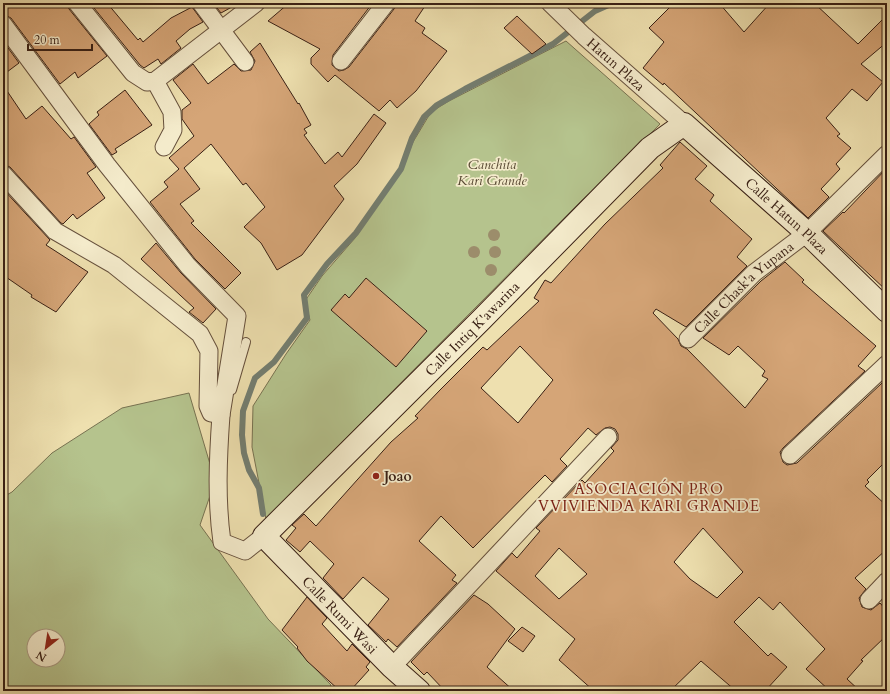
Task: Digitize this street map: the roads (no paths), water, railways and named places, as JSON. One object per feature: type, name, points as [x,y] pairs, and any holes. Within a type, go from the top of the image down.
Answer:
[{"type":"street","points":[[77,3],[132,73],[151,82],[172,112],[173,130],[164,147]]},
{"type":"street","points":[[201,3],[245,62]]},
{"type":"street","points":[[151,82],[256,3]]},
{"type":"street","points":[[341,61],[386,3]]},
{"type":"street","name":"Hatun Plaza","points":[[550,3],[584,36],[684,124]]},
{"type":"street","points":[[3,24],[107,165],[188,266],[237,316],[221,415],[218,453],[219,524],[222,542],[245,551],[264,536]]},
{"type":"street","name":"Calle Hatun Plaza","points":[[684,124],[807,233],[887,310]]},
{"type":"street","name":"Calle Intiq K'awarina","points":[[264,536],[482,319],[650,148],[684,124]]},
{"type":"street","name":"Calle Chask'a Yupana","points":[[688,339],[754,273],[807,233],[887,154]]},
{"type":"street","points":[[3,174],[55,231],[114,266],[200,334],[209,351],[208,406],[211,413],[221,415]]},
{"type":"street","points":[[790,455],[887,364]]},
{"type":"street","points":[[392,668],[608,437]]},
{"type":"street","name":"Calle Rumi Wasi","points":[[264,536],[392,668],[419,691]]},
{"type":"street","points":[[869,600],[887,581]]},
{"type":"lane","points":[[221,415],[233,387],[246,342]]},
{"type":"waterway","points":[[263,514],[259,488],[249,470],[244,453],[242,435],[243,411],[255,378],[274,362],[307,318],[304,295],[327,264],[356,233],[401,169],[412,138],[424,117],[437,105],[465,89],[553,44],[595,11],[613,3]]},
{"type":"place","name":"Joao","points":[[376,476]]},
{"type":"district","name":"ASOCIACIÓN PRO VVIVIENDA KARI GRANDE","points":[[649,498]]},
{"type":"park label","name":"Canchita Kari Grande","points":[[492,172]]}]
